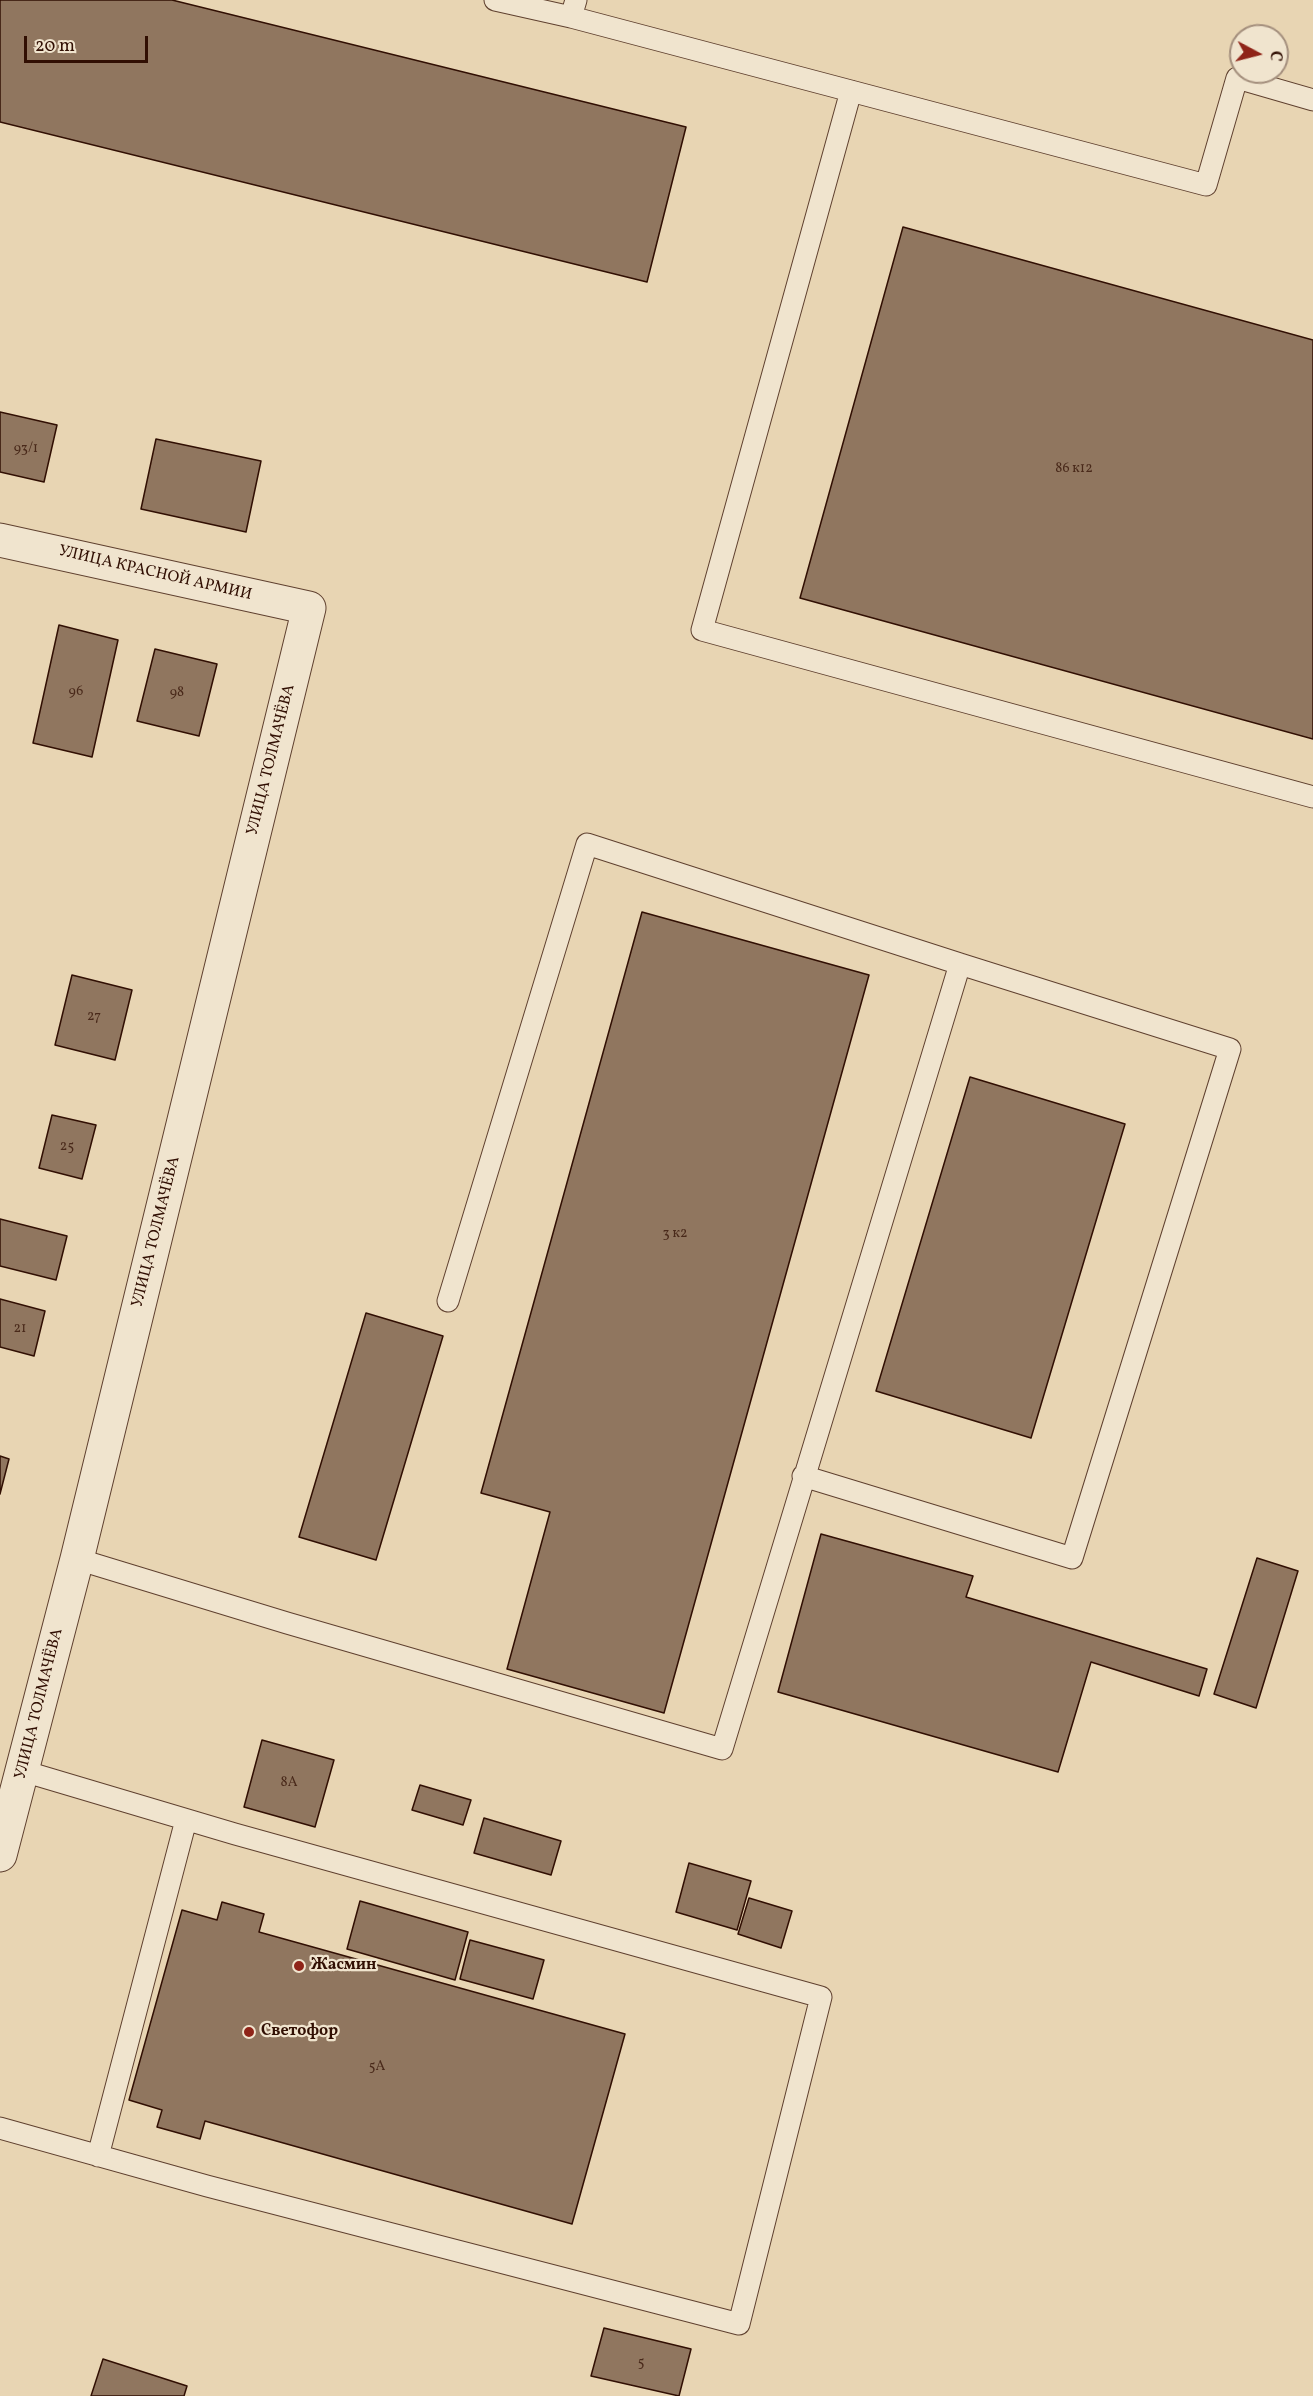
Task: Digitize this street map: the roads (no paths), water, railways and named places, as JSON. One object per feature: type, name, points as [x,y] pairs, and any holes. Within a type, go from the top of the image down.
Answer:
[{"type":"street","name":"УЛИЦА КРАСНОЙ АРМИИ","points":[[0,540],[309,608]]},
{"type":"street","name":"УЛИЦА ТОЛМАЧЁВА","points":[[0,1855],[77,1558],[309,608]]},
{"type":"lane","points":[[495,0],[573,9],[851,91],[1206,185],[1237,78],[1313,100]]},
{"type":"lane","points":[[851,91],[702,630],[1313,797]]},
{"type":"lane","points":[[448,1301],[587,844],[1230,1048],[1072,1558],[803,1476]]},
{"type":"lane","points":[[77,1558],[287,1623],[722,1749],[960,963]]},
{"type":"lane","points":[[0,2128],[207,2186],[739,2324],[821,1997],[186,1820],[23,1771]]},
{"type":"lane","points":[[98,2156],[186,1820]]},
{"type":"place","name":"Жасмин","points":[[299,1966]]},
{"type":"place","name":"Светофор","points":[[249,2032]]}]
